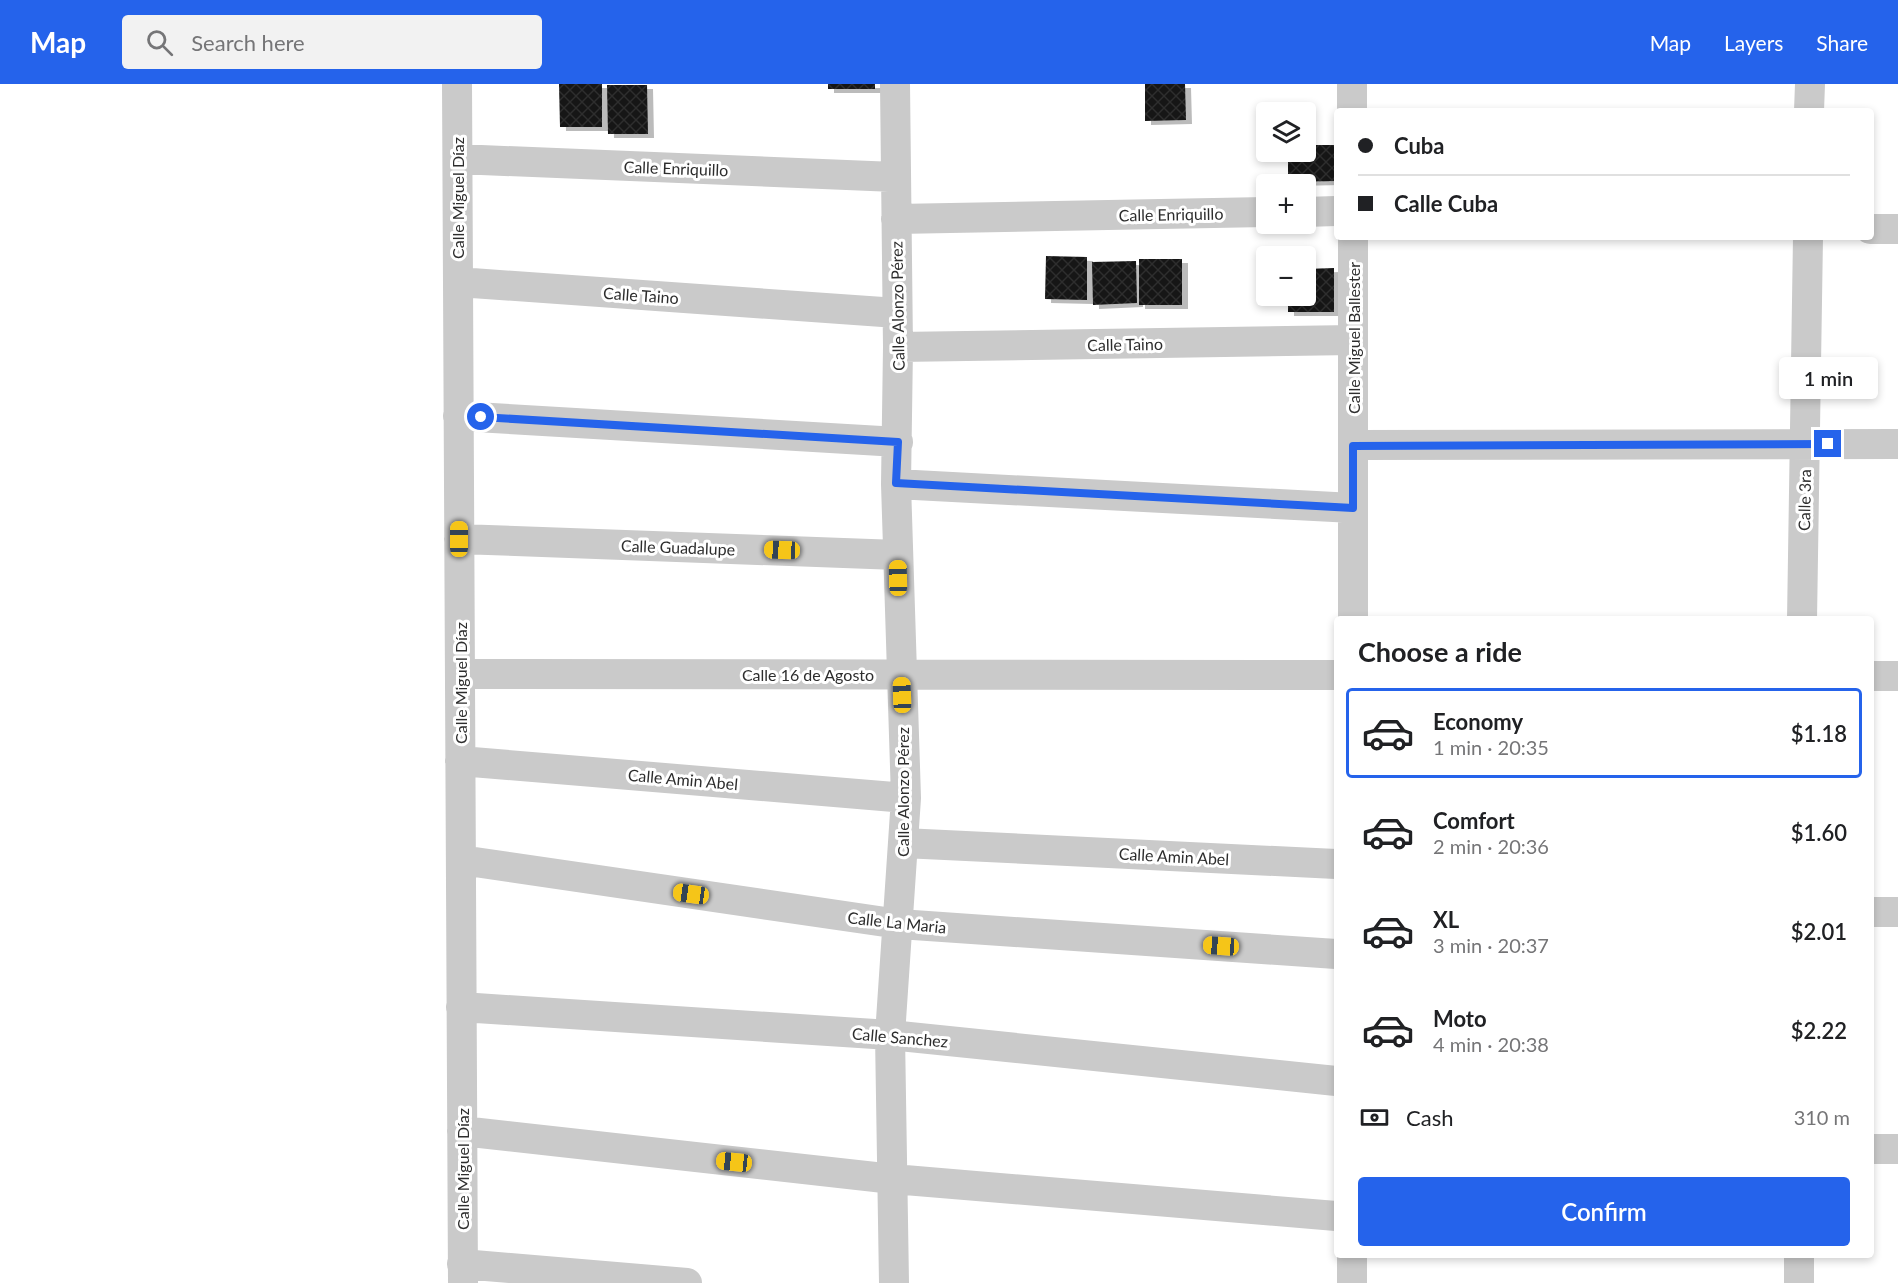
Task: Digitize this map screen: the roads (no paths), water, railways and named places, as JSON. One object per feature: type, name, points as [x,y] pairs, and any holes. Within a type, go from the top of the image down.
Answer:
[{"type":"street","name":"Calle Miguel Díaz","points":[[457,84],[463,1274]]},
{"type":"street","name":"Calle Alonzo Pérez","points":[[894,1283],[890,1035],[906,798],[896,483],[898,347],[895,84]]},
{"type":"street","points":[[1352,84],[1352,108]]},
{"type":"street","points":[[1809,108],[1810,84]]},
{"type":"street","name":"Calle Enriquillo","points":[[458,159],[895,177]]},
{"type":"street","points":[[1316,212],[1334,211]]},
{"type":"street","name":"Calle Enriquillo","points":[[896,219],[1256,212]]},
{"type":"street","points":[[1874,229],[1898,229]]},
{"type":"street","name":"Calle Miguel Ballester","points":[[1353,240],[1353,616]]},
{"type":"street","name":"Calle 3ra","points":[[1802,616],[1808,240]]},
{"type":"street","name":"Calle Taino","points":[[458,282],[897,313]]},
{"type":"street","name":"Calle Taino","points":[[898,347],[1353,340]]},
{"type":"street","points":[[458,416],[898,442]]},
{"type":"street","points":[[1353,446],[1898,444]]},
{"type":"street","points":[[896,483],[1353,508]]},
{"type":"street","name":"Calle Guadalupe","points":[[459,539],[898,555]]},
{"type":"street","name":"Calle 16 de Agosto","points":[[460,674],[1334,675]]},
{"type":"street","points":[[1874,676],[1898,676]]},
{"type":"street","name":"Calle Amin Abel","points":[[460,761],[906,798]]},
{"type":"street","name":"Calle Amin Abel","points":[[903,843],[1334,864]]},
{"type":"street","name":"Calle La Maria","points":[[460,860],[899,924],[1334,954]]},
{"type":"street","points":[[1874,912],[1898,912]]},
{"type":"street","name":"Calle Sanchez","points":[[461,1007],[890,1035],[1334,1081]]},
{"type":"street","points":[[462,1131],[892,1179],[1334,1216]]},
{"type":"street","points":[[1874,1149],[1898,1149]]},
{"type":"street","points":[[1352,1258],[1352,1283]]},
{"type":"street","points":[[1799,1258],[1799,1283]]},
{"type":"street","points":[[463,1274],[687,1283]]}]
